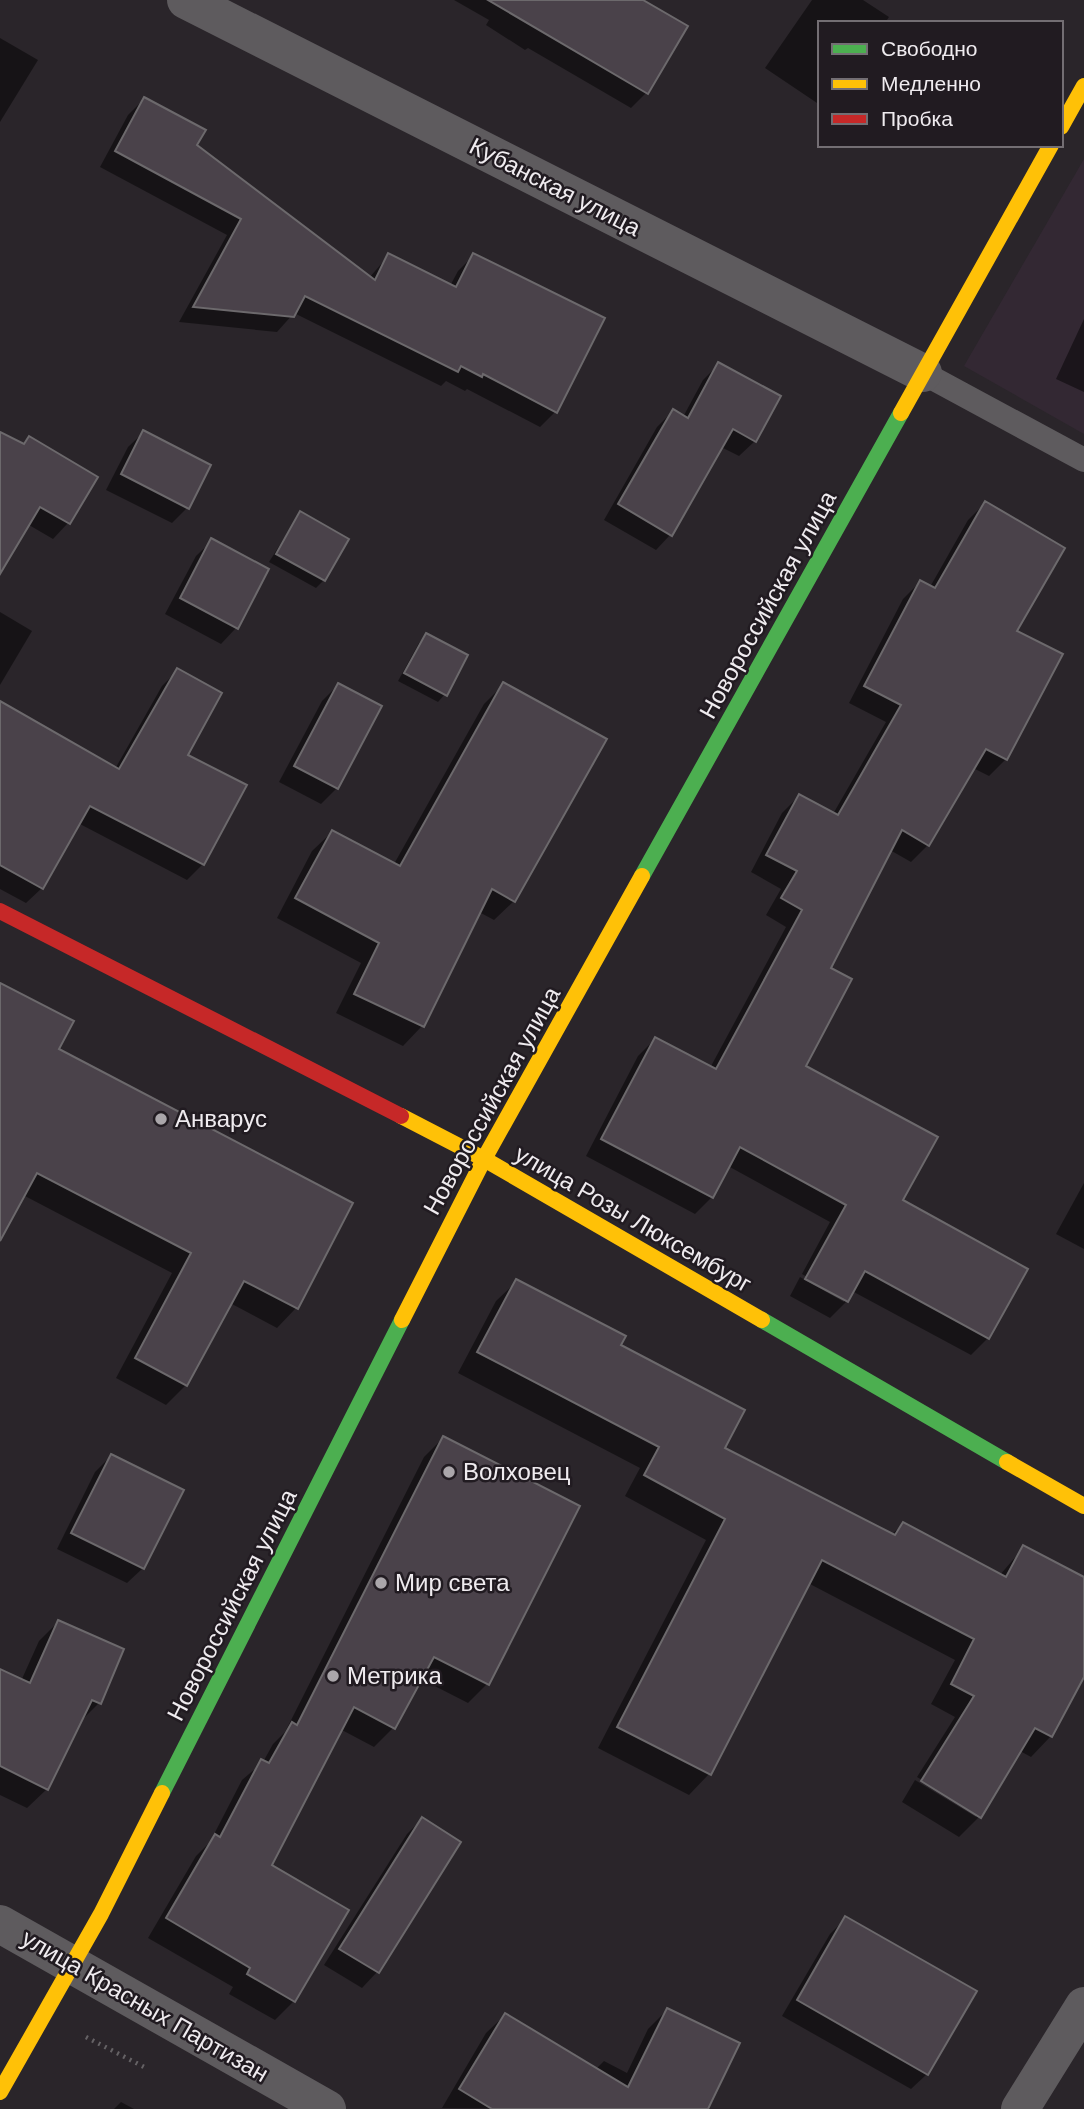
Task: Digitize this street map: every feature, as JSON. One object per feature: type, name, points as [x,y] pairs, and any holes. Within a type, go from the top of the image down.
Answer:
[{"type":"street","name":"Кубанская улица","points":[[186,0],[923,373]]},
{"type":"street","points":[[1063,123],[1084,86]]},
{"type":"street","name":"Новороссийская улица","points":[[0,2092],[41,2017],[74,1966],[484,1159],[1050,147]]},
{"type":"street","name":"улица Розы Люксембург","points":[[0,911],[484,1159],[1084,1506]]},
{"type":"street","name":"улица Красных Партизан","points":[[0,1924],[327,2109]]},
{"type":"street","points":[[1020,2109],[1084,2006]]},
{"type":"lane","points":[[923,373],[1084,460]]},
{"type":"path","points":[[41,2017],[154,2072]]},
{"type":"shaded area","points":[[1084,159],[1084,434],[964,366]]},
{"type":"building","points":[[488,0],[643,0],[688,26],[648,94]]},
{"type":"building","points":[[144,97],[206,130],[197,145],[375,280],[388,253],[456,287],[473,253],[605,318],[557,413],[483,374],[482,377],[461,366],[458,372],[305,296],[294,317],[193,307],[241,219],[115,151]]},
{"type":"building","points":[[718,362],[781,396],[756,442],[733,429],[672,536],[618,504],[673,409],[688,418]]},
{"type":"building","points":[[143,430],[211,465],[189,509],[121,474]]},
{"type":"building","points":[[0,432],[24,444],[29,436],[98,477],[70,524],[40,507],[0,574]]},
{"type":"building","points":[[985,501],[1065,548],[1017,631],[1063,654],[1007,760],[986,749],[929,846],[902,830],[831,968],[852,979],[806,1066],[938,1137],[903,1200],[1028,1269],[989,1339],[865,1271],[848,1302],[805,1279],[846,1205],[740,1147],[713,1198],[601,1139],[655,1037],[716,1069],[802,910],[781,898],[797,871],[766,855],[799,794],[838,815],[901,705],[864,686],[920,580],[935,588]]},
{"type":"building","points":[[300,511],[349,539],[325,581],[276,554]]},
{"type":"building","points":[[211,538],[269,569],[238,629],[180,598]]},
{"type":"building","points":[[426,633],[468,655],[447,696],[404,673]]},
{"type":"building","points":[[177,668],[222,693],[188,755],[247,785],[204,865],[90,806],[43,889],[0,865],[0,701],[119,769]]},
{"type":"building","points":[[503,682],[607,739],[515,902],[492,889],[424,1027],[354,994],[379,943],[295,898],[332,830],[400,866]]},
{"type":"building","points":[[338,683],[382,706],[338,789],[294,766]]},
{"type":"building","points":[[0,983],[74,1021],[59,1049],[353,1203],[298,1309],[244,1281],[187,1386],[135,1358],[191,1253],[37,1173],[0,1241]]},
{"type":"building","points":[[516,1279],[626,1336],[621,1345],[745,1410],[725,1448],[895,1535],[903,1522],[1006,1577],[1023,1545],[1084,1577],[1084,1677],[1052,1737],[1035,1728],[981,1818],[921,1781],[974,1696],[951,1684],[974,1639],[822,1560],[711,1775],[617,1727],[725,1519],[644,1475],[659,1447],[477,1352]]},
{"type":"building","points":[[443,1436],[580,1506],[489,1685],[434,1657],[395,1729],[354,1707],[272,1865],[349,1910],[295,2002],[247,1974],[250,1968],[166,1918],[215,1834],[220,1837],[261,1759],[269,1763],[292,1722],[297,1725]]},
{"type":"building","points":[[111,1454],[184,1490],[144,1569],[71,1533]]},
{"type":"building","points":[[58,1620],[124,1649],[101,1704],[92,1700],[48,1790],[0,1766],[0,1669],[30,1683]]},
{"type":"building","points":[[422,1817],[461,1842],[379,1973],[339,1949]]},
{"type":"building","points":[[845,1916],[977,1991],[928,2075],[797,2000]]},
{"type":"building","points":[[667,2008],[740,2043],[708,2109],[492,2109],[459,2089],[505,2013],[628,2087]]},
{"type":"traffic: fast","points":[[642,876],[901,413]]},
{"type":"traffic: fast","points":[[162,1793],[402,1320]]},
{"type":"traffic: fast","points":[[762,1320],[1007,1462]]},
{"type":"traffic: slow","points":[[1063,123],[1084,86]]},
{"type":"traffic: slow","points":[[901,413],[1050,147]]},
{"type":"traffic: slow","points":[[402,1320],[484,1159],[642,876]]},
{"type":"traffic: slow","points":[[401,1116],[484,1159],[762,1320]]},
{"type":"traffic: slow","points":[[1007,1462],[1084,1506]]},
{"type":"traffic: slow","points":[[0,2092],[101,1914],[162,1793]]},
{"type":"traffic: jam","points":[[0,911],[401,1116]]},
{"type":"place","name":"Анварус","points":[[161,1119]]},
{"type":"place","name":"Волховец","points":[[449,1472]]},
{"type":"place","name":"Мир света","points":[[381,1583]]},
{"type":"place","name":"Метрика","points":[[333,1676]]}]
